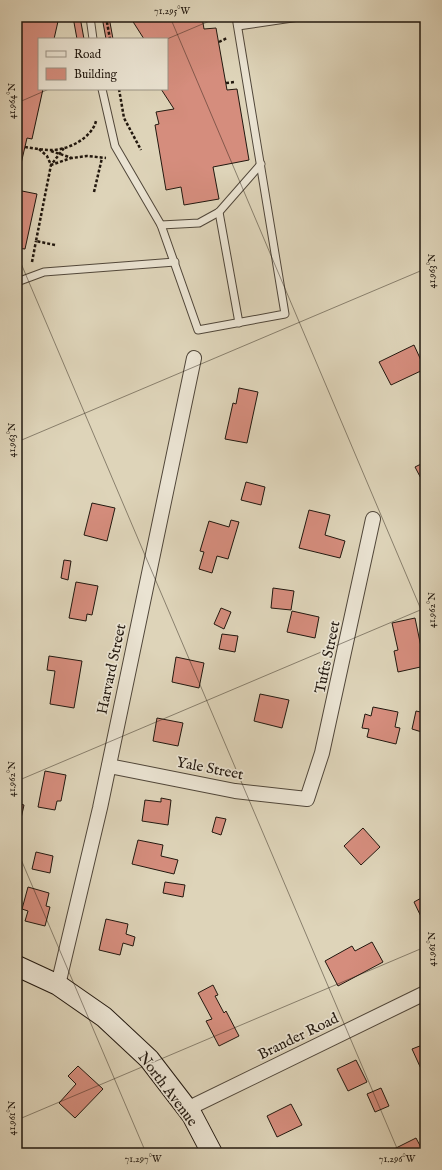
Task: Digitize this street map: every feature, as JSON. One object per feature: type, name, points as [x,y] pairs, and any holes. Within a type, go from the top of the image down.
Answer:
[{"type":"main road","name":"North Avenue","points":[[17,966],[58,985],[104,1017],[149,1059],[192,1115],[212,1153]]},
{"type":"street","name":"Harvard Street","points":[[58,985],[109,766],[194,358]]},
{"type":"street","name":"Tufts Street","points":[[306,799],[328,732],[373,519]]},
{"type":"street","name":"Yale Street","points":[[109,766],[235,791],[306,799]]},
{"type":"street","name":"Brander Road","points":[[187,1109],[425,993]]},
{"type":"lane","points":[[90,17],[93,38]]},
{"type":"lane","points":[[102,90],[115,146],[161,225],[198,330],[285,314],[236,17]]},
{"type":"lane","points":[[238,26],[275,19],[299,17]]},
{"type":"lane","points":[[161,225],[199,222],[219,212],[261,164]]},
{"type":"lane","points":[[219,212],[239,323]]},
{"type":"lane","points":[[17,282],[44,272],[175,262]]},
{"type":"path","points":[[106,17],[110,38]]},
{"type":"path","points":[[118,90],[124,118],[141,150]]},
{"type":"path","points":[[51,151],[64,148],[82,139],[93,128],[96,122],[95,114]]},
{"type":"path","points":[[25,147],[51,151],[72,158]]},
{"type":"path","points":[[26,266],[32,264],[51,164],[64,148]]},
{"type":"path","points":[[39,149],[47,156],[51,164]]},
{"type":"path","points":[[51,164],[72,158],[104,158],[94,192]]},
{"type":"path","points":[[36,241],[56,246]]},
{"type":"green space","points":[[425,54],[425,112],[422,68]]},
{"type":"building","points":[[17,17],[59,17],[54,38],[38,38],[38,90],[43,90],[32,139],[27,138],[17,181]]},
{"type":"building","points":[[73,17],[80,17],[84,38],[77,38]]},
{"type":"building","points":[[102,17],[109,17],[113,38],[106,38]]},
{"type":"building","points":[[130,17],[202,17],[204,29],[216,28],[227,90],[237,89],[249,160],[213,167],[219,199],[184,205],[181,187],[166,190],[155,125],[159,124],[156,112],[174,109],[162,90],[168,90],[168,38],[143,38]]},
{"type":"building","points":[[17,190],[37,194],[25,249],[17,248]]},
{"type":"building","points":[[414,345],[425,369],[391,385],[379,362]]},
{"type":"building","points":[[239,388],[258,392],[247,443],[225,439],[233,403],[236,404]]},
{"type":"building","points":[[425,462],[425,486],[415,467]]},
{"type":"building","points":[[246,482],[265,487],[261,505],[241,500]]},
{"type":"building","points":[[92,503],[115,508],[107,541],[84,535]]},
{"type":"building","points":[[309,510],[330,515],[325,535],[345,541],[340,558],[299,548]]},
{"type":"building","points":[[231,520],[239,522],[228,559],[217,556],[212,573],[199,569],[204,552],[200,551],[209,521],[229,527]]},
{"type":"building","points":[[64,560],[71,561],[68,580],[61,578]]},
{"type":"building","points":[[76,582],[98,586],[92,615],[87,614],[86,621],[69,618]]},
{"type":"building","points":[[273,588],[294,591],[291,610],[271,608]]},
{"type":"building","points":[[221,608],[231,612],[224,629],[214,624]]},
{"type":"building","points":[[292,611],[319,617],[315,638],[287,632]]},
{"type":"building","points":[[415,618],[425,666],[398,672],[394,651],[398,650],[392,623]]},
{"type":"building","points":[[222,634],[238,636],[235,652],[219,649]]},
{"type":"building","points":[[49,656],[82,661],[74,708],[50,704],[55,671],[47,670]]},
{"type":"building","points":[[176,657],[204,663],[199,688],[172,682]]},
{"type":"building","points":[[260,694],[289,700],[282,728],[254,721]]},
{"type":"building","points":[[373,707],[398,712],[395,727],[400,728],[396,744],[367,737],[369,729],[362,728],[365,714],[371,716]]},
{"type":"building","points":[[416,711],[425,713],[425,733],[412,729]]},
{"type":"building","points":[[157,718],[183,723],[178,746],[153,741]]},
{"type":"building","points":[[45,771],[66,775],[61,801],[57,801],[55,810],[38,807]]},
{"type":"building","points":[[161,798],[171,800],[168,825],[142,821],[145,800],[161,802]]},
{"type":"building","points":[[17,803],[24,805],[20,823],[17,822]]},
{"type":"building","points":[[216,817],[226,819],[221,835],[212,832]]},
{"type":"building","points":[[363,828],[380,847],[361,865],[344,846]]},
{"type":"building","points":[[138,840],[163,845],[161,856],[178,860],[174,874],[132,864]]},
{"type":"building","points":[[36,852],[53,856],[50,873],[32,869]]},
{"type":"building","points":[[165,882],[185,885],[183,897],[163,893]]},
{"type":"building","points":[[28,887],[49,893],[46,906],[50,907],[45,926],[25,921],[28,911],[22,909]]},
{"type":"building","points":[[425,896],[425,925],[414,902]]},
{"type":"building","points":[[106,919],[128,924],[126,934],[135,937],[133,946],[123,943],[120,955],[99,950]]},
{"type":"building","points":[[372,942],[383,962],[338,986],[325,961],[352,946],[355,951]]},
{"type":"building","points":[[213,985],[218,995],[215,996],[224,1013],[226,1011],[239,1036],[219,1046],[206,1021],[212,1019],[198,993]]},
{"type":"building","points":[[425,1044],[425,1069],[422,1071],[412,1049]]},
{"type":"building","points":[[356,1060],[367,1082],[348,1091],[337,1069]]},
{"type":"building","points":[[78,1066],[103,1089],[75,1118],[59,1103],[76,1084],[68,1076]]},
{"type":"building","points":[[381,1088],[389,1106],[375,1112],[367,1094]]},
{"type":"building","points":[[291,1104],[302,1125],[277,1137],[267,1116]]},
{"type":"building","points":[[416,1138],[424,1153],[394,1153],[392,1150]]}]
